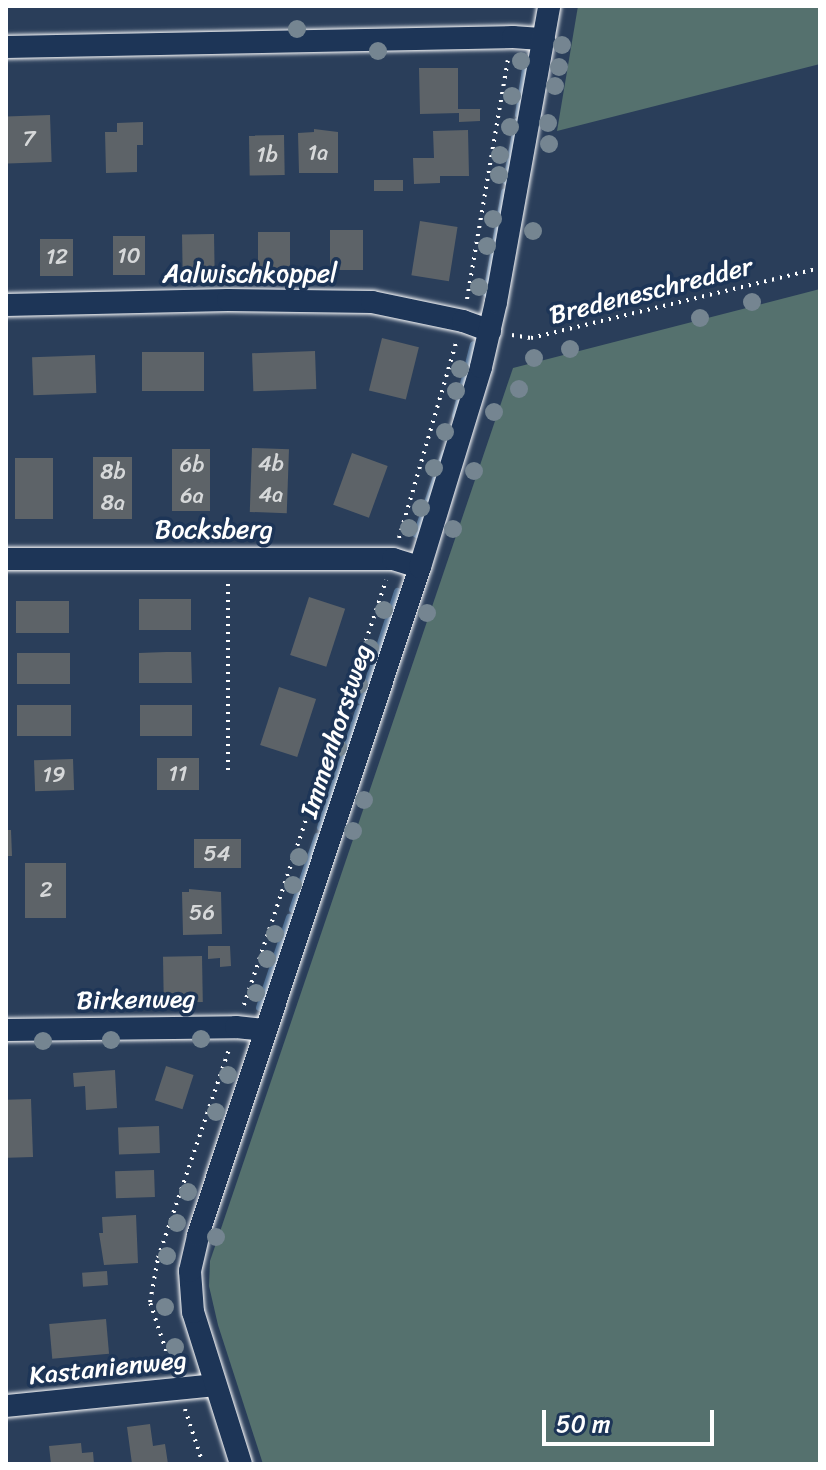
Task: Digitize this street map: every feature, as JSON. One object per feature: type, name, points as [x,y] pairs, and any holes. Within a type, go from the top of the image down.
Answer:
[{"type":"street","name":"Immenhorstweg","points":[[241,1464],[193,1312],[190,1271],[198,1235],[420,567],[490,331],[549,6]]},
{"type":"street","points":[[6,47],[513,37],[544,39]]},
{"type":"street","name":"Aalwischkoppel","points":[[6,305],[228,300],[372,302],[463,321],[490,331]]},
{"type":"street","name":"Bocksberg","points":[[6,559],[393,559],[420,567]]},
{"type":"street","name":"Birkenweg","points":[[6,1030],[236,1027],[266,1030]]},
{"type":"street","name":"Kastanienweg","points":[[6,1406],[215,1385]]},
{"type":"path","points":[[203,1464],[150,1302],[158,1258],[393,559],[463,321],[513,37]]},
{"type":"path","name":"Bredeneschredder","points":[[490,331],[531,338],[820,268]]},
{"type":"path","points":[[228,770],[229,557]]},
{"type":"green space","points":[[578,6],[820,6],[820,64],[557,131]]},
{"type":"green space","points":[[820,289],[820,1464],[263,1464],[218,1325],[209,1286],[210,1261],[513,368]]},
{"type":"building","points":[[419,68],[458,68],[458,109],[480,109],[480,121],[459,122],[459,113],[420,114]]},
{"type":"building","points":[[50,115],[52,162],[8,164],[6,117]]},
{"type":"building","points":[[143,122],[143,145],[137,145],[137,172],[106,173],[105,132],[117,132],[117,123]]},
{"type":"building","points":[[314,129],[338,132],[338,173],[299,173],[298,133],[314,132]]},
{"type":"building","points":[[468,130],[469,176],[440,176],[440,183],[414,184],[413,158],[434,158],[433,131]]},
{"type":"building","points":[[284,135],[285,175],[250,176],[249,136]]},
{"type":"building","points":[[374,180],[403,180],[403,191],[374,191]]},
{"type":"building","points":[[420,221],[458,227],[449,281],[411,275]]},
{"type":"building","points":[[330,230],[363,230],[363,270],[330,270]]},
{"type":"building","points":[[258,232],[290,232],[290,270],[258,270]]},
{"type":"building","points":[[214,234],[215,273],[183,274],[182,235]]},
{"type":"building","points":[[113,236],[145,236],[145,275],[113,275]]},
{"type":"building","points":[[40,239],[73,239],[73,276],[40,276]]},
{"type":"building","points":[[382,338],[419,347],[406,400],[369,390]]},
{"type":"building","points":[[315,351],[316,389],[253,391],[252,353]]},
{"type":"building","points":[[142,352],[204,352],[204,391],[142,391]]},
{"type":"building","points":[[95,355],[96,393],[33,395],[32,357]]},
{"type":"building","points":[[252,448],[289,449],[287,513],[250,512]]},
{"type":"building","points":[[172,449],[210,449],[210,511],[172,511]]},
{"type":"building","points":[[352,453],[388,466],[369,518],[333,505]]},
{"type":"building","points":[[93,457],[132,457],[132,519],[93,519]]},
{"type":"building","points":[[15,458],[53,458],[53,519],[15,519]]},
{"type":"building","points":[[309,597],[345,609],[326,667],[290,655]]},
{"type":"building","points":[[139,599],[191,599],[191,630],[139,630]]},
{"type":"building","points":[[16,601],[69,601],[69,633],[16,633]]},
{"type":"building","points":[[191,652],[192,683],[139,683],[139,653]]},
{"type":"building","points":[[17,653],[70,653],[70,684],[17,684]]},
{"type":"building","points":[[279,687],[316,699],[297,757],[260,745]]},
{"type":"building","points":[[17,705],[71,705],[71,736],[17,736]]},
{"type":"building","points":[[140,705],[192,705],[192,736],[140,736]]},
{"type":"building","points":[[157,758],[199,758],[199,790],[157,790]]},
{"type":"building","points":[[73,759],[74,790],[35,791],[34,760]]},
{"type":"building","points":[[6,830],[11,830],[12,856],[6,856]]},
{"type":"building","points":[[194,839],[241,839],[241,868],[194,868]]},
{"type":"building","points":[[25,863],[66,863],[66,918],[25,918]]},
{"type":"building","points":[[189,889],[221,892],[222,934],[183,935],[182,892],[189,892]]},
{"type":"building","points":[[208,946],[230,946],[231,966],[220,967],[220,958],[208,959]]},
{"type":"building","points":[[202,956],[203,1002],[164,1003],[163,957]]},
{"type":"building","points":[[166,1066],[194,1075],[182,1109],[155,1100]]},
{"type":"building","points":[[115,1070],[117,1108],[86,1110],[85,1086],[74,1087],[73,1073]]},
{"type":"building","points":[[31,1099],[33,1157],[8,1158],[6,1100]]},
{"type":"building","points":[[159,1126],[160,1153],[119,1154],[118,1127]]},
{"type":"building","points":[[154,1170],[155,1197],[116,1198],[115,1171]]},
{"type":"building","points":[[136,1215],[138,1263],[104,1265],[99,1233],[103,1233],[102,1217]]},
{"type":"building","points":[[107,1271],[108,1285],[83,1287],[82,1273]]},
{"type":"building","points":[[106,1319],[109,1354],[52,1359],[49,1324]]},
{"type":"building","points":[[150,1424],[153,1446],[165,1444],[168,1464],[132,1464],[127,1427]]},
{"type":"building","points":[[81,1443],[82,1453],[93,1452],[94,1464],[51,1464],[49,1446]]},
{"type":"waterway","points":[[518,114],[525,68]]},
{"type":"waterway","points":[[506,181],[517,121]]},
{"type":"waterway","points":[[486,293],[504,192]]},
{"type":"waterway","points":[[455,415],[473,344]]},
{"type":"waterway","points":[[416,534],[444,453]]},
{"type":"waterway","points":[[361,701],[397,591]]},
{"type":"waterway","points":[[320,827],[359,708]]},
{"type":"waterway","points":[[292,909],[317,836]]},
{"type":"waterway","points":[[259,1007],[289,917]]}]
